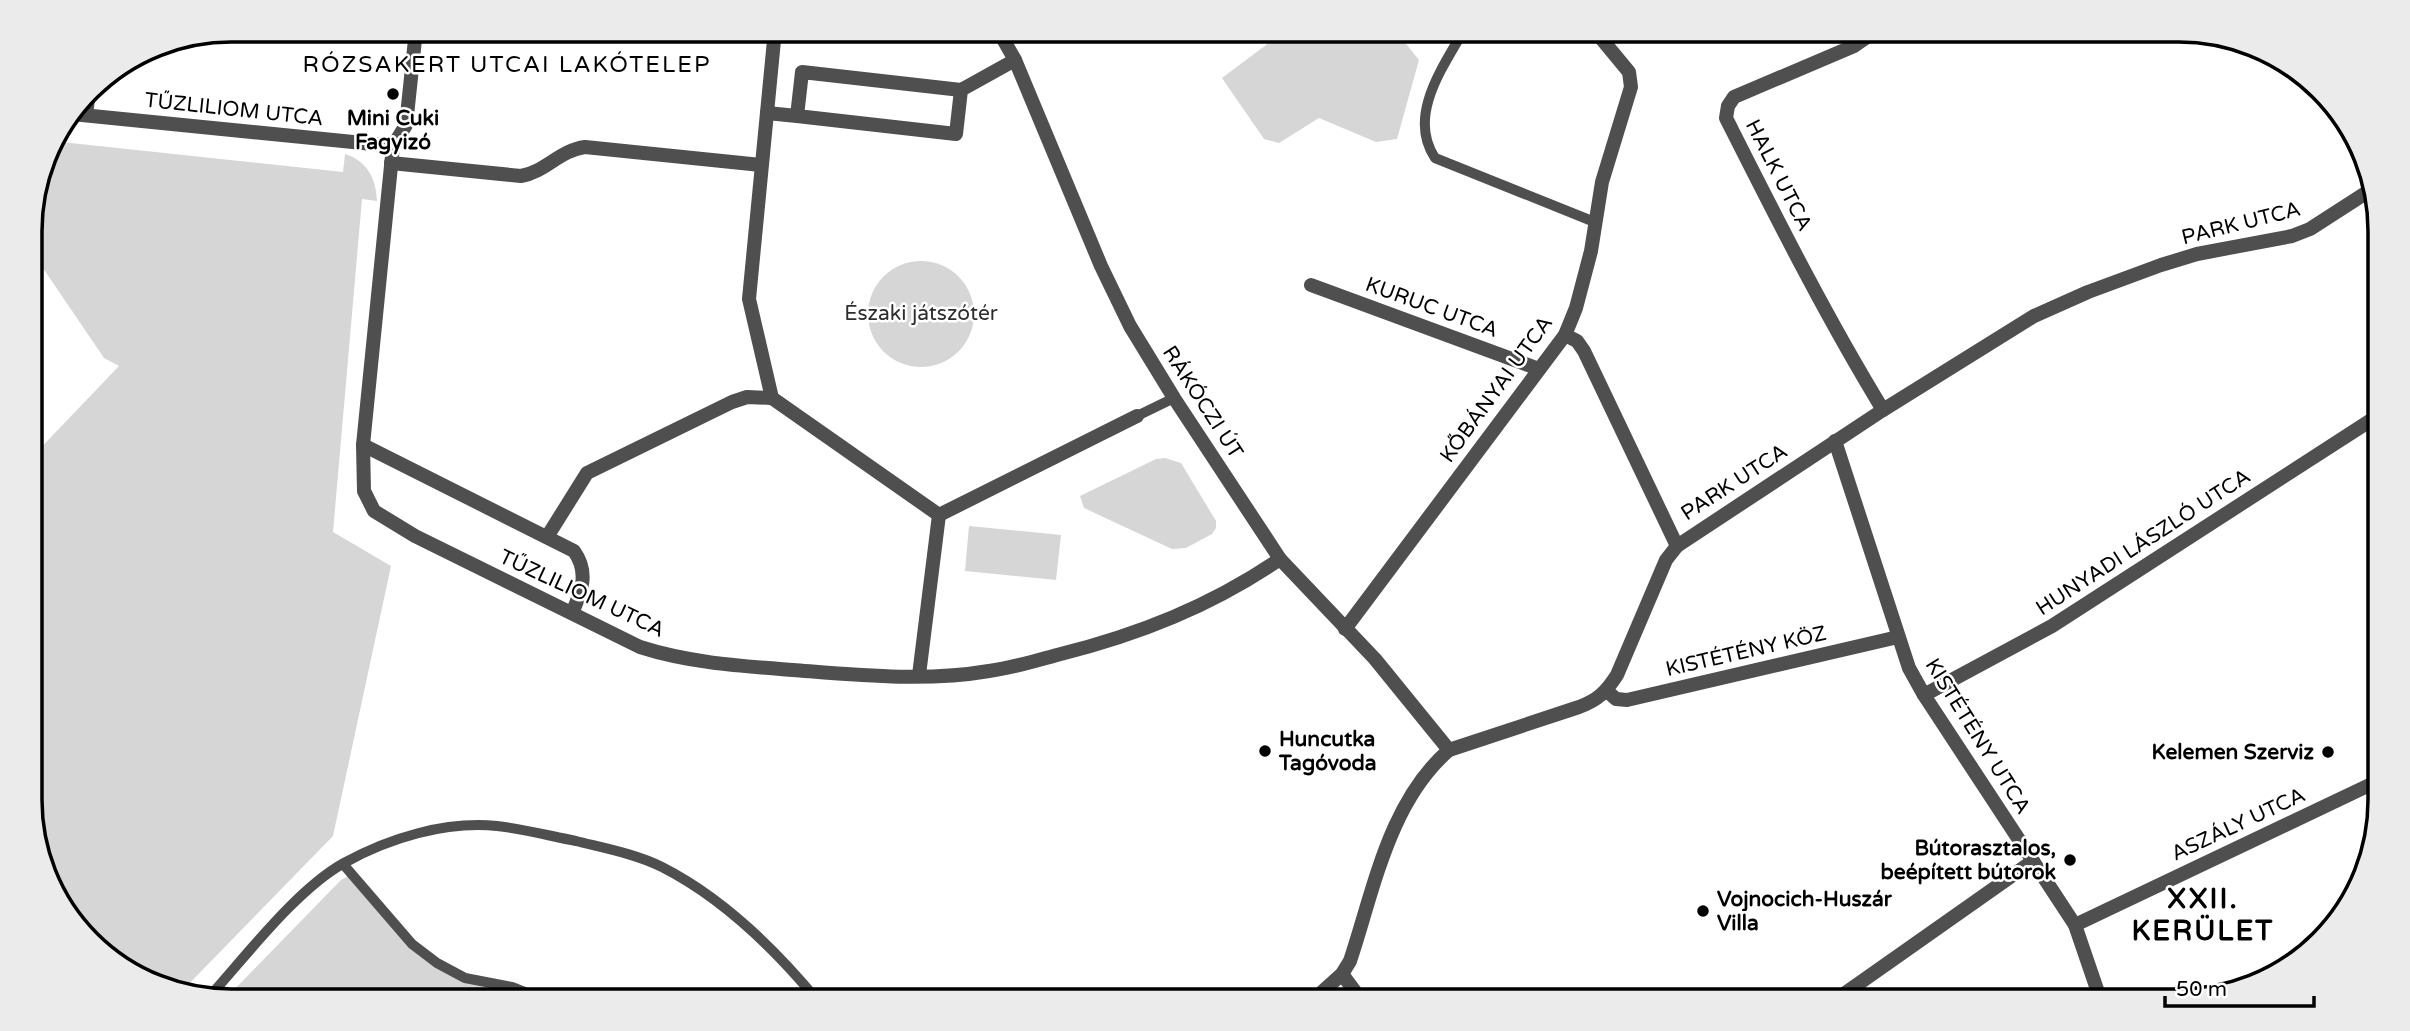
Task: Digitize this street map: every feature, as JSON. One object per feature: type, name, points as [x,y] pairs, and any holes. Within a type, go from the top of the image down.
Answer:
[{"type":"street","name":"TŰZLILIOM UTCA","points":[[415,42],[407,125],[393,146],[363,445],[364,491],[374,511],[415,536],[640,647],[689,660],[869,676],[989,671],[1095,646],[1131,635],[1208,603],[1280,559]]},
{"type":"street","points":[[772,398],[749,299],[774,42]]},
{"type":"street","name":"RÁKÓCZI ÚT","points":[[1005,42],[1015,60],[1101,266],[1130,326],[1174,398],[1280,559],[1375,659],[1449,750]]},
{"type":"street","name":"KŐBÁNYAI UTCA","points":[[1345,629],[1565,335],[1576,307],[1597,223],[1602,182],[1631,87],[1629,72],[1605,42]]},
{"type":"street","name":"HALK UTCA","points":[[1860,42],[1734,97],[1728,106],[1726,118],[1811,287],[1883,410]]},
{"type":"street","points":[[797,116],[802,72],[961,90],[1015,60]]},
{"type":"street","points":[[767,113],[956,134],[961,90]]},
{"type":"street","name":"TŰZLILIOM UTCA","points":[[82,115],[393,146]]},
{"type":"street","points":[[391,163],[521,176],[534,174],[571,149],[585,147],[761,165]]},
{"type":"street","name":"PARK UTCA","points":[[1607,691],[1617,676],[1666,560],[1677,546],[1835,441],[2034,316],[2161,265],[2197,254],[2292,236],[2310,229],[2364,194]]},
{"type":"street","name":"KURUC UTCA","points":[[1311,285],[1539,369]]},
{"type":"street","points":[[1565,335],[1577,341],[1584,351],[1677,546]]},
{"type":"street","points":[[547,537],[587,473],[747,397],[772,398],[939,515]]},
{"type":"street","points":[[939,515],[1137,416]]},
{"type":"street","name":"HUNYADI LÁSZLÓ UTCA","points":[[1924,695],[2052,626],[2368,422]]},
{"type":"street","name":"KISTÉTÉNY UTCA","points":[[1835,441],[1909,668],[2075,925],[2097,989]]},
{"type":"street","points":[[363,445],[574,551],[582,562],[581,593],[572,613]]},
{"type":"street","points":[[919,675],[939,515]]},
{"type":"street","name":"KISTÉTÉNY KÖZ","points":[[1607,691],[1616,699],[1627,700],[1898,638]]},
{"type":"street","points":[[1325,989],[1342,974],[1350,961],[1386,847],[1401,815],[1432,765],[1449,750],[1579,707],[1596,700],[1607,691]]},
{"type":"street","name":"ASZÁLY UTCA","points":[[2075,925],[2368,786]]},
{"type":"street","points":[[1851,989],[2033,861]]},
{"type":"street","points":[[1342,974],[1353,989]]},
{"type":"lane","points":[[1457,42],[1432,87],[1425,115],[1428,148],[1435,158],[1597,223]]},
{"type":"lane","points":[[88,116],[89,106]]},
{"type":"lane","points":[[1137,416],[1174,398]]},
{"type":"lane","points":[[217,989],[315,883],[343,864],[381,845],[422,833],[461,826],[510,828],[630,855],[661,866],[730,912],[763,940],[808,989]]},
{"type":"lane","points":[[343,864],[412,944],[437,963],[465,978],[517,989]]},
{"type":"green space","points":[[1270,42],[1405,42],[1419,60],[1397,139],[1376,142],[1319,118],[1279,143],[1264,139],[1222,78]]},
{"type":"green space","points":[[65,142],[343,172],[345,154],[365,166],[372,178],[377,201],[362,199],[333,532],[391,566],[333,836],[189,984],[159,975],[137,964],[97,934],[67,894],[56,872],[48,849],[44,824],[42,446],[119,366],[104,358],[42,267],[42,219],[48,182]]},
{"type":"green space","name":"Északi játszótér","points":[[921,261],[941,265],[959,276],[970,294],[974,314],[970,334],[959,352],[941,363],[921,367],[901,363],[883,352],[872,334],[868,314],[872,294],[883,276],[901,265]]},
{"type":"green space","points":[[1165,458],[1181,463],[1216,521],[1212,534],[1186,548],[1172,549],[1084,508],[1080,496],[1156,459]]},
{"type":"green space","points":[[969,526],[1061,535],[1056,580],[965,571]]},
{"type":"green space","points":[[352,874],[437,963],[512,989],[235,989],[341,880]]},
{"type":"place","name":"Mini Cuki Fagyizó","points":[[393,94]]},
{"type":"place","name":"Huncutka Tagóvoda","points":[[1265,751]]},
{"type":"place","name":"Kelemen Szerviz","points":[[2328,752]]},
{"type":"place","name":"Bútorasztalos, beépített bútorok","points":[[2070,860]]},
{"type":"place","name":"Vojnocich-Huszár Villa","points":[[1703,911]]},
{"type":"district","name":"RÓZSAKERT UTCAI LAKÓTELEP","points":[[507,64]]},
{"type":"district","name":"XXII. KERÜLET","points":[[2203,914]]}]
